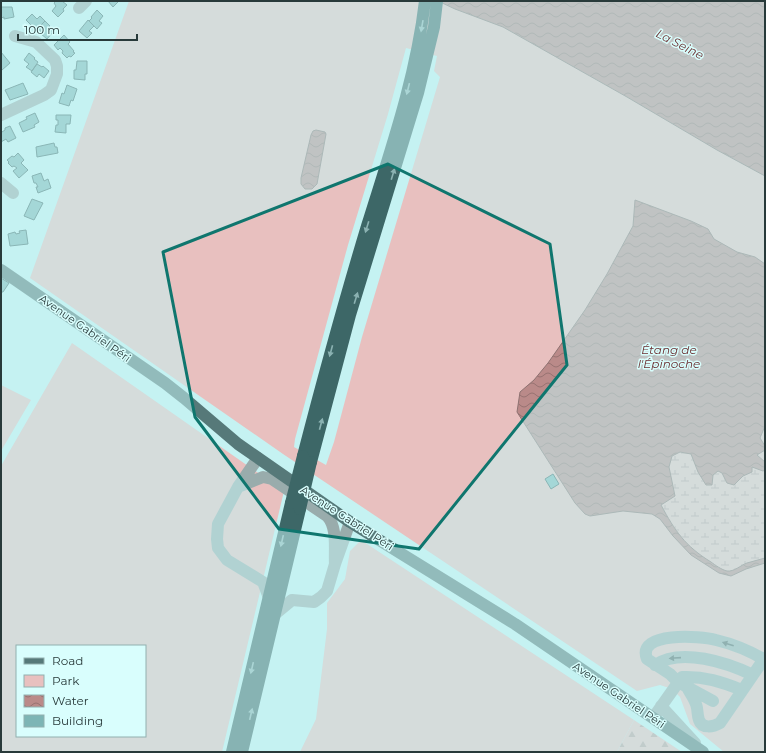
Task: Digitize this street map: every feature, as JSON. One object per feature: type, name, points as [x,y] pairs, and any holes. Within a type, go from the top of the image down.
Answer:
[{"type":"highway","points":[[423,52],[425,1]]},
{"type":"highway","points":[[242,752],[275,614],[279,575],[341,314],[398,127],[423,52],[434,26],[437,1]]},
{"type":"highway","points":[[232,752],[269,598],[279,575]]},
{"type":"main road","name":"Avenue Gabriel Péri","points":[[1,270],[165,383],[238,444],[350,522],[515,624],[703,752]]},
{"type":"street","points":[[1,115],[50,90],[57,74],[57,66],[54,60],[36,42],[15,36]]},
{"type":"street","points":[[1,183],[13,193]]},
{"type":"street","points":[[258,458],[238,487],[218,524],[216,539],[218,548],[227,560],[263,582],[269,598]]},
{"type":"street","points":[[238,487],[263,477],[272,479],[327,516],[334,528],[335,564]]},
{"type":"street","points":[[275,614],[292,600],[314,602],[327,591],[350,522]]},
{"type":"street","points":[[263,582],[279,575],[292,600]]},
{"type":"street","points":[[688,637],[716,640],[746,650],[764,660],[720,723],[708,727],[699,721],[697,708],[691,694],[670,674],[647,659],[645,655],[648,645],[658,640],[688,637]]},
{"type":"street","points":[[655,665],[660,661],[670,658],[700,658],[726,664],[753,675]]},
{"type":"street","points":[[653,718],[661,706],[682,685],[682,677],[695,676],[718,681],[742,690]]},
{"type":"street","points":[[682,685],[723,707],[727,713]]},
{"type":"street","points":[[697,708],[707,701],[713,701]]},
{"type":"street","points":[[661,706],[703,752]]},
{"type":"highlighted area","points":[[388,164],[550,244],[567,365],[419,549],[279,529],[195,417],[163,252]]},
{"type":"green space","points":[[129,1],[438,1],[503,27],[765,176],[765,752],[724,752],[690,724],[680,697],[672,689],[660,685],[637,691],[283,454],[30,278]],"holes":[[[406,48],[437,56],[434,71],[440,77],[362,337],[334,442],[326,465],[294,447],[295,439],[348,245],[388,114]]]},
{"type":"green space","points":[[72,343],[284,491],[222,752],[1,752],[1,466]]},
{"type":"green space","points":[[1,385],[31,400],[1,451]]},
{"type":"green space","points":[[680,452],[691,454],[698,472],[713,475],[718,471],[722,473],[727,483],[734,485],[743,476],[752,472],[752,466],[763,471],[765,470],[765,558],[747,563],[732,570],[723,570],[694,550],[682,537],[661,505],[675,496],[669,467],[672,456]]},
{"type":"green space","points":[[361,540],[634,720],[617,752],[300,752],[316,719],[327,629],[327,603],[345,579],[350,551]]},
{"type":"green space","points":[[634,720],[682,752],[617,752]]},
{"type":"water","name":"La Seine","points":[[438,1],[765,1],[765,176],[503,27]]},
{"type":"water","points":[[316,130],[325,132],[326,134],[317,184],[312,189],[305,189],[301,184],[301,178],[311,135],[313,131]]},
{"type":"water","name":"Étang de l'Épinoche","points":[[635,200],[708,229],[714,239],[737,252],[755,257],[765,264],[765,426],[760,438],[765,446],[765,450],[757,455],[765,462],[765,470],[763,471],[752,467],[752,472],[743,476],[734,485],[727,483],[722,473],[718,471],[713,475],[712,485],[706,485],[698,472],[691,454],[680,452],[672,456],[669,467],[675,496],[661,505],[671,523],[687,544],[721,569],[727,571],[732,570],[747,563],[765,558],[765,563],[731,576],[719,573],[691,555],[673,536],[660,519],[652,514],[623,511],[590,516],[585,514],[575,503],[517,412],[520,392],[534,380],[548,363],[585,310],[607,274],[633,226]]},
{"type":"building","points":[[56,1],[62,1],[67,5],[58,17],[52,11],[56,6],[54,3]]},
{"type":"building","points":[[108,1],[119,1],[113,7]]},
{"type":"building","points":[[1,7],[12,7],[14,17],[4,19],[4,17],[1,18]]},
{"type":"building","points":[[97,10],[103,16],[99,21],[102,23],[97,29],[89,21]]},
{"type":"building","points":[[32,14],[37,19],[40,16],[45,21],[38,28],[33,27],[26,20]]},
{"type":"building","points":[[88,20],[94,26],[89,31],[92,33],[87,38],[79,31]]},
{"type":"building","points":[[45,21],[50,26],[48,28],[53,32],[47,39],[40,33],[41,32],[38,28]]},
{"type":"building","points":[[64,35],[70,42],[68,44],[75,53],[71,57],[69,56],[67,58],[62,53],[63,51],[60,48],[58,50],[54,45]]},
{"type":"building","points":[[1,52],[10,63],[2,70],[1,69]]},
{"type":"building","points":[[29,53],[38,62],[32,71],[26,67],[29,64],[24,60]]},
{"type":"building","points":[[77,61],[87,61],[87,74],[85,74],[85,80],[74,79],[74,70],[76,70]]},
{"type":"building","points":[[37,64],[42,67],[43,66],[49,71],[44,78],[39,74],[37,77],[31,72]]},
{"type":"building","points":[[23,83],[28,94],[10,100],[5,90]]},
{"type":"building","points":[[67,85],[77,89],[73,101],[71,100],[69,106],[59,103],[62,93],[64,94]]},
{"type":"building","points":[[35,113],[39,122],[34,125],[35,127],[23,132],[19,123],[27,119],[26,117]]},
{"type":"building","points":[[56,115],[71,115],[70,124],[66,124],[66,133],[55,132],[56,125],[58,125]]},
{"type":"building","points":[[10,126],[16,138],[8,142],[6,139],[1,142],[1,130],[2,132],[5,128]]},
{"type":"building","points":[[54,143],[55,147],[57,147],[58,153],[37,157],[36,147]]},
{"type":"building","points":[[18,153],[24,160],[21,163],[28,170],[19,178],[13,171],[17,168],[14,166],[12,167],[7,160],[12,156],[14,157]]},
{"type":"building","points":[[41,173],[44,181],[48,179],[51,188],[38,193],[36,187],[38,187],[36,183],[34,183],[32,176]]},
{"type":"building","points":[[32,199],[43,203],[34,220],[24,216]]},
{"type":"building","points":[[26,230],[28,244],[10,246],[8,234],[15,232],[16,234],[20,233],[19,231]]},
{"type":"building","points":[[1,278],[9,283],[3,292],[1,292]]},
{"type":"building","points":[[553,474],[559,484],[551,489],[545,479]]}]
